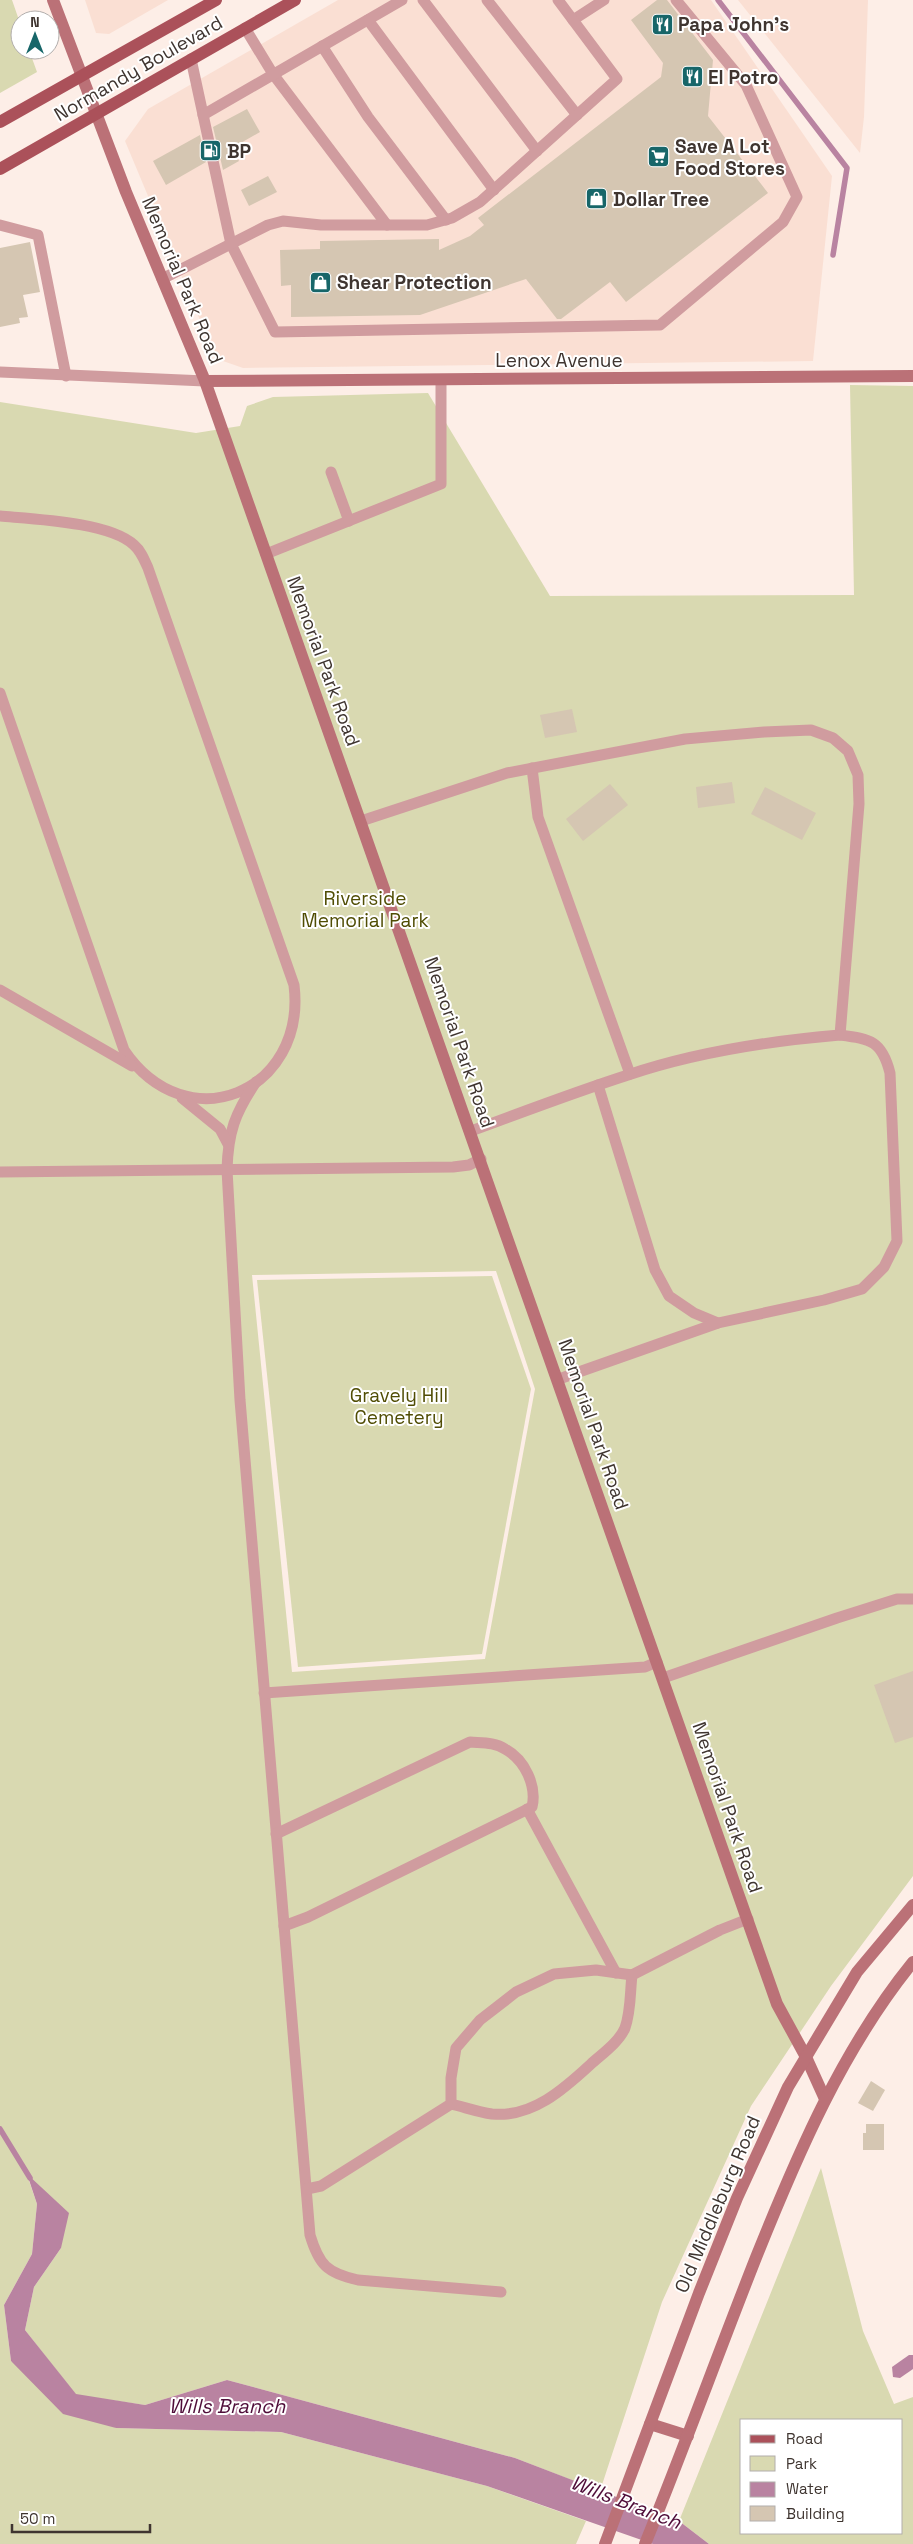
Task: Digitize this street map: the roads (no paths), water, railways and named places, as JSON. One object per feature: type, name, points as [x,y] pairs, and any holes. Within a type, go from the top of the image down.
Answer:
[{"type":"main road","name":"Normandy Boulevard","points":[[0,122],[216,0]]},
{"type":"main road","name":"Normandy Boulevard","points":[[0,169],[96,112],[295,0]]},
{"type":"street","name":"Memorial Park Road","points":[[53,0],[81,76],[205,381],[559,1379],[777,2004],[806,2057],[825,2099]]},
{"type":"street","name":"Lenox Avenue","points":[[205,381],[913,376]]},
{"type":"street","name":"Old Middleburg Road","points":[[605,2544],[737,2198],[788,2086],[857,1972],[913,1905]]},
{"type":"street","points":[[645,2544],[776,2207],[825,2099],[890,1990],[913,1962]]},
{"type":"street","points":[[650,2424],[688,2436]]},
{"type":"lane","points":[[203,115],[402,0]]},
{"type":"lane","points":[[423,0],[537,151]]},
{"type":"lane","points":[[487,0],[577,115]]},
{"type":"lane","points":[[162,279],[268,225],[283,221],[321,225],[427,225],[446,220],[480,202],[617,78],[558,0]]},
{"type":"lane","points":[[573,20],[604,0]]},
{"type":"lane","points":[[191,59],[231,244],[276,332],[660,325],[783,222],[797,197],[746,85],[676,0]]},
{"type":"lane","points":[[368,20],[494,190]]},
{"type":"lane","points":[[245,28],[273,74],[387,225]]},
{"type":"lane","points":[[322,46],[368,117],[446,220]]},
{"type":"lane","points":[[0,226],[38,236],[66,376]]},
{"type":"lane","points":[[0,372],[205,381]]},
{"type":"lane","points":[[266,554],[440,484],[440,380]]},
{"type":"lane","points":[[331,472],[349,520]]},
{"type":"lane","points":[[0,516],[56,521],[104,530],[123,536],[142,554],[294,985],[296,1003],[290,1038],[279,1058],[256,1082],[247,1089],[224,1097],[203,1100],[182,1097]]},
{"type":"lane","points":[[0,693],[124,1050],[136,1068]]},
{"type":"lane","points":[[362,821],[507,772],[564,763],[685,739],[811,730],[833,738],[848,750],[858,775],[859,804],[840,1035]]},
{"type":"lane","points":[[532,768],[538,817],[630,1074]]},
{"type":"lane","points":[[0,990],[136,1068],[150,1080],[182,1097],[220,1129],[228,1144]]},
{"type":"lane","points":[[471,1131],[630,1074],[705,1054],[783,1040],[840,1035],[874,1042],[885,1054],[890,1073],[897,1241],[884,1266],[862,1288],[824,1300],[718,1323],[559,1379]]},
{"type":"lane","points":[[256,1082],[233,1121],[228,1144],[227,1170],[240,1400],[310,2235],[316,2254],[324,2266],[339,2276],[358,2280],[501,2292]]},
{"type":"lane","points":[[598,1086],[655,1270],[669,1296],[694,1313],[718,1323]]},
{"type":"lane","points":[[0,1172],[453,1167],[469,1165],[481,1159]]},
{"type":"lane","points":[[663,1678],[897,1599],[913,1599]]},
{"type":"lane","points":[[264,1693],[645,1667],[657,1662]]},
{"type":"lane","points":[[276,1834],[470,1742],[490,1743],[505,1748],[519,1760],[532,1783],[535,1794],[532,1807],[308,1917],[284,1926]]},
{"type":"lane","points":[[527,1809],[616,1973]]},
{"type":"lane","points":[[451,2104],[451,2078],[456,2048],[480,2020],[516,1992],[554,1974],[596,1970],[632,1975],[720,1930],[748,1919]]},
{"type":"lane","points":[[306,2189],[321,2186],[451,2104],[493,2114],[515,2111],[541,2104],[560,2092],[612,2045],[624,2029],[629,2010],[632,1975]]},
{"type":"water","name":"Wills Branch","points":[[27,2174],[69,2213],[61,2248],[34,2287],[25,2330],[76,2394],[145,2405],[227,2380],[515,2458],[679,2521],[709,2544],[653,2544],[487,2486],[281,2432],[116,2428],[63,2414],[11,2361],[4,2305],[32,2254],[37,2204]]},
{"type":"water","points":[[909,2355],[913,2355],[913,2369],[900,2378],[893,2377],[892,2367]]},
{"type":"waterway","points":[[718,0],[847,168],[833,255]]},
{"type":"waterway","name":"Wills Branch","points":[[0,2129],[30,2178]]},
{"type":"place","name":"Papa John's","points":[[662,24]]},
{"type":"place","name":"El Potro","points":[[692,77]]},
{"type":"place","name":"BP","points":[[211,151]]},
{"type":"place","name":"Save A Lot Food Stores","points":[[659,157]]},
{"type":"place","name":"Dollar Tree","points":[[597,199]]},
{"type":"place","name":"Shear Protection","points":[[321,282]]},
{"type":"park label","name":"Riverside Memorial Park","points":[[365,909]]},
{"type":"park label","name":"Gravely Hill Cemetery","points":[[399,1406]]}]
